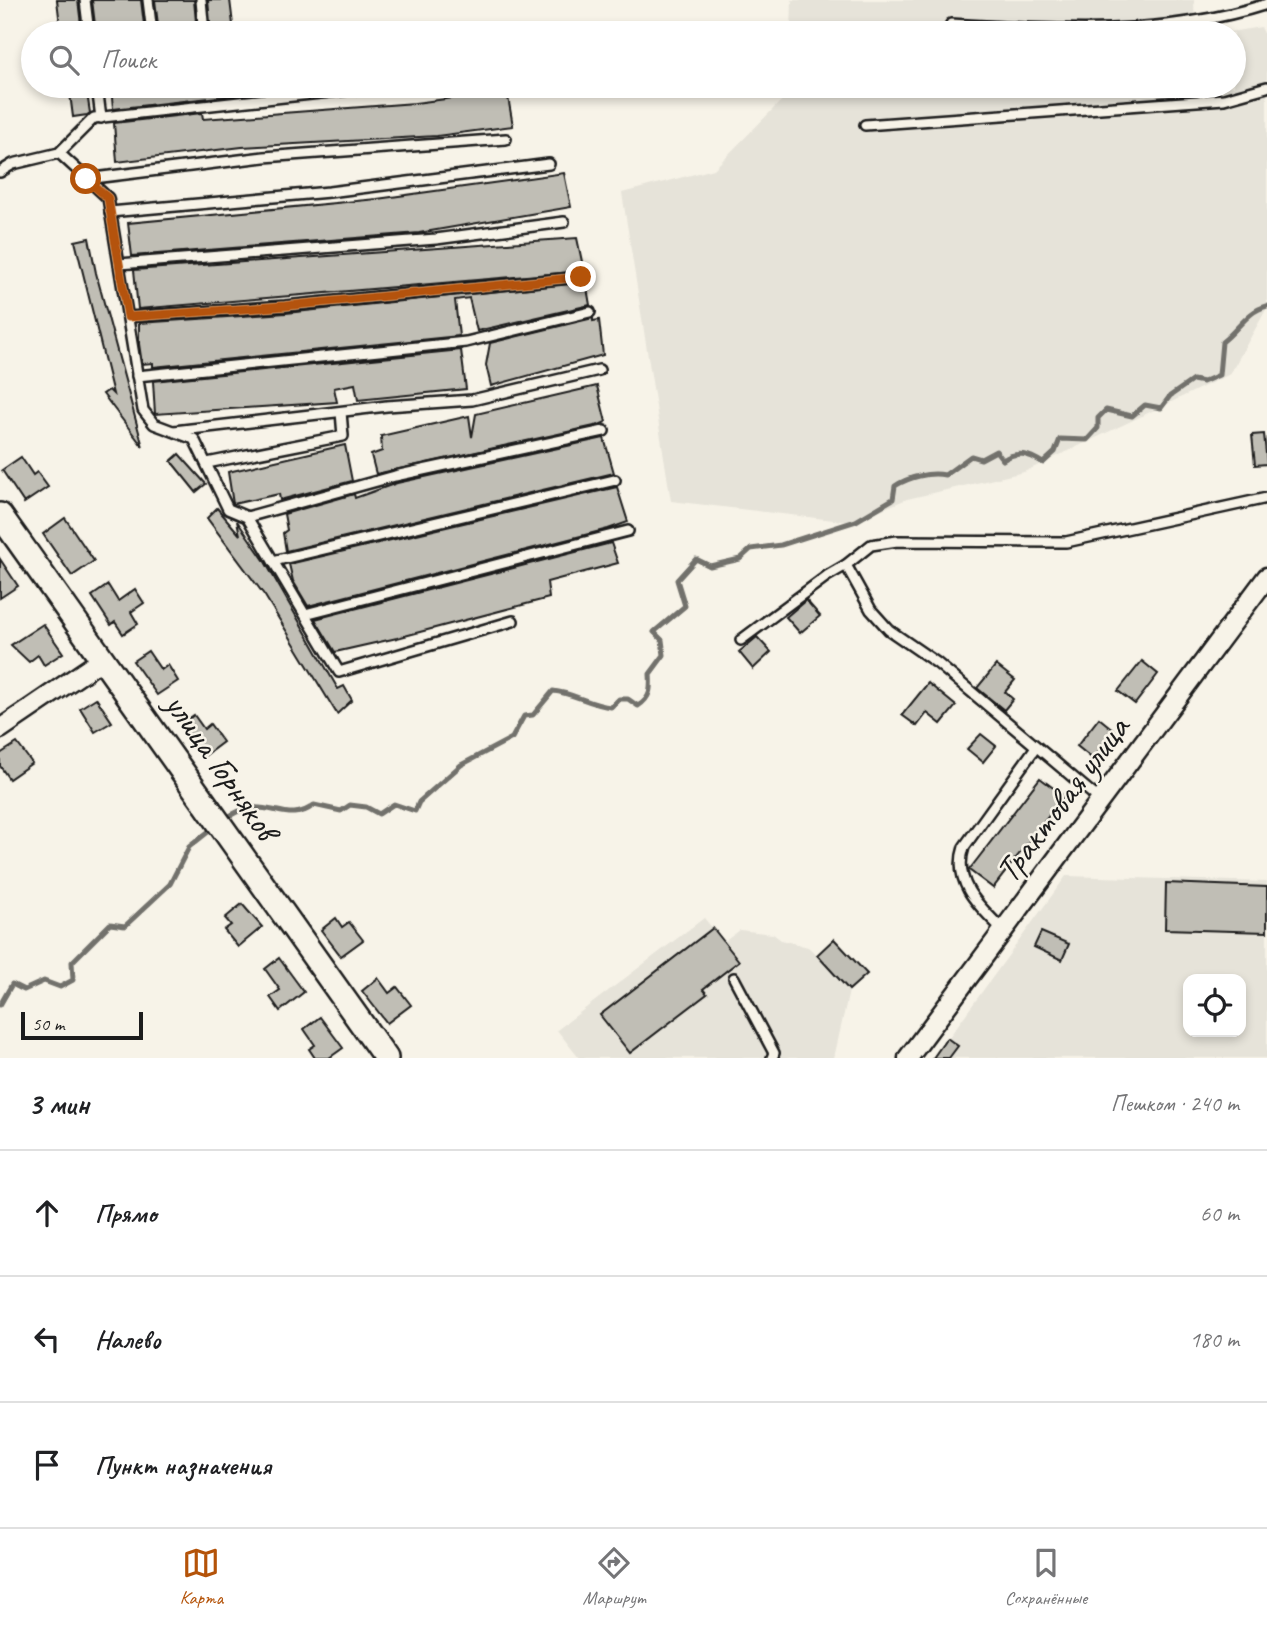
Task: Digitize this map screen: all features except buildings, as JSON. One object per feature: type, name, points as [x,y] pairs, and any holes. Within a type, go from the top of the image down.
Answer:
[{"type":"street","name":"улица Горняков","points":[[0,514],[386,1058]]},
{"type":"street","name":"Трактовая улица","points":[[908,1058],[1267,577]]},
{"type":"street","points":[[0,729],[103,659]]},
{"type":"lane","points":[[85,0],[88,21]]},
{"type":"lane","points":[[148,0],[151,21]]},
{"type":"lane","points":[[201,0],[203,21]]},
{"type":"lane","points":[[1206,21],[1267,5]]},
{"type":"lane","points":[[1246,93],[1267,87]]},
{"type":"lane","points":[[98,98],[101,118]]},
{"type":"lane","points":[[0,172],[13,164],[60,153],[94,118],[278,98]]},
{"type":"lane","points":[[865,125],[1228,98]]},
{"type":"lane","points":[[86,179],[264,157],[506,139]]},
{"type":"lane","points":[[60,153],[108,198],[143,410],[154,424],[194,439],[228,509],[247,517],[339,672],[513,621]]},
{"type":"lane","points":[[110,212],[329,192],[549,164]]},
{"type":"lane","points":[[119,264],[436,239],[564,222]]},
{"type":"lane","points":[[128,317],[285,306],[581,277]]},
{"type":"lane","points":[[137,376],[466,342],[590,312]]},
{"type":"lane","points":[[172,431],[472,400],[598,370]]},
{"type":"lane","points":[[207,463],[343,436],[341,412]]},
{"type":"lane","points":[[247,517],[395,477],[604,431]]},
{"type":"lane","points":[[273,561],[615,480]]},
{"type":"lane","points":[[741,640],[871,545],[897,541],[1066,542],[1267,498]]},
{"type":"lane","points":[[305,614],[628,531]]},
{"type":"lane","points":[[846,565],[871,610],[889,630],[937,663],[1100,800]]},
{"type":"lane","points":[[1003,930],[975,901],[963,879],[959,862],[964,847],[1036,747]]},
{"type":"lane","points":[[734,978],[774,1053],[772,1058]]},
{"type":"shaded area","points":[[792,0],[1194,0],[1195,21],[791,21]]},
{"type":"shaded area","points":[[1261,27],[1267,40],[1267,308],[1230,374],[1024,472],[907,499],[851,522],[671,501],[622,193],[714,169],[782,100],[790,98],[1246,98],[1246,29]]},
{"type":"shaded area","points":[[1066,876],[1267,882],[1267,1058],[934,1058]]},
{"type":"shaded area","points":[[704,918],[724,942],[740,930],[773,934],[781,940],[808,947],[817,955],[834,939],[867,974],[849,991],[834,1058],[579,1058],[557,1030]]},
{"type":"waterway","points":[[224,820],[238,811],[251,808],[293,813],[314,805],[341,811],[350,805],[366,807],[379,814],[394,804],[415,811],[419,802],[461,765],[512,738],[524,716],[533,715],[553,691],[603,706],[611,707],[619,699],[628,699],[638,706],[648,696],[650,674],[664,655],[662,640],[654,632],[685,606],[677,580],[696,559],[710,566],[740,559],[751,549],[781,545],[856,521],[893,499],[895,486],[926,475],[945,475],[971,456],[981,459],[996,451],[1003,460],[1023,454],[1043,463],[1055,452],[1060,439],[1087,440],[1098,428],[1098,418],[1106,410],[1132,416],[1145,405],[1161,408],[1170,396],[1193,380],[1203,382],[1219,375],[1222,342],[1248,316],[1267,306]]},
{"type":"waterway","points":[[0,1005],[12,984],[24,990],[44,981],[60,987],[73,980],[72,962],[110,924],[125,926],[170,884],[189,847],[213,828]]},
{"type":"route","points":[[86,179],[108,198],[128,317],[285,306],[581,277]]}]
